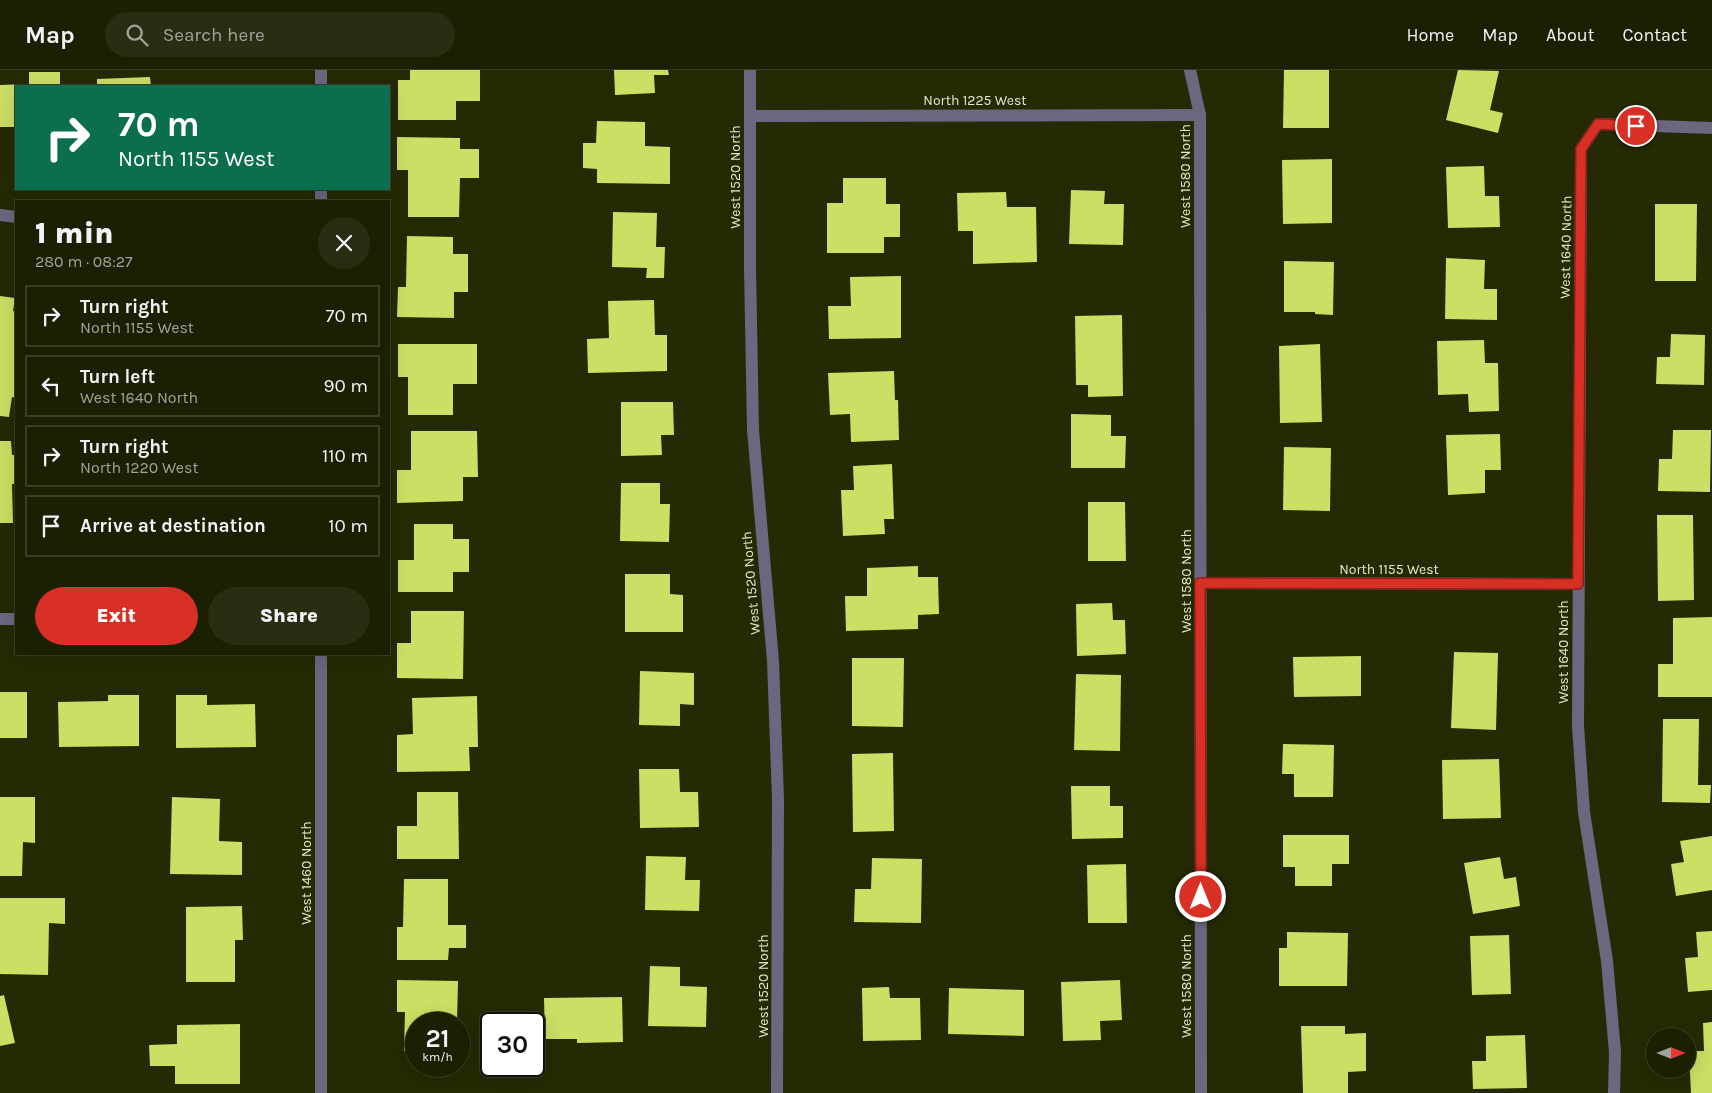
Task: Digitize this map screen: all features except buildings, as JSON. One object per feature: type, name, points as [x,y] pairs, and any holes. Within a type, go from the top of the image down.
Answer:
[{"type":"street","points":[[321,70],[321,85]]},
{"type":"street","name":"West 1520 North","points":[[750,70],[750,268],[753,430],[773,661],[778,799],[777,1093]]},
{"type":"street","name":"West 1580 North","points":[[1190,70],[1200,115],[1201,1093]]},
{"type":"street","name":"North 1225 West","points":[[750,116],[1200,115]]},
{"type":"street","name":"West 1640 North","points":[[1614,1093],[1615,1052],[1607,961],[1584,812],[1578,726],[1581,149],[1598,124],[1712,128]]},
{"type":"street","points":[[0,215],[15,217]]},
{"type":"street","name":"North 1155 West","points":[[1200,583],[1578,584]]},
{"type":"street","points":[[0,619],[15,619]]},
{"type":"street","name":"West 1460 North","points":[[321,655],[321,1093]]},
{"type":"route","points":[[1201,897],[1200,583],[1578,584],[1581,149],[1598,124],[1636,126]]}]
